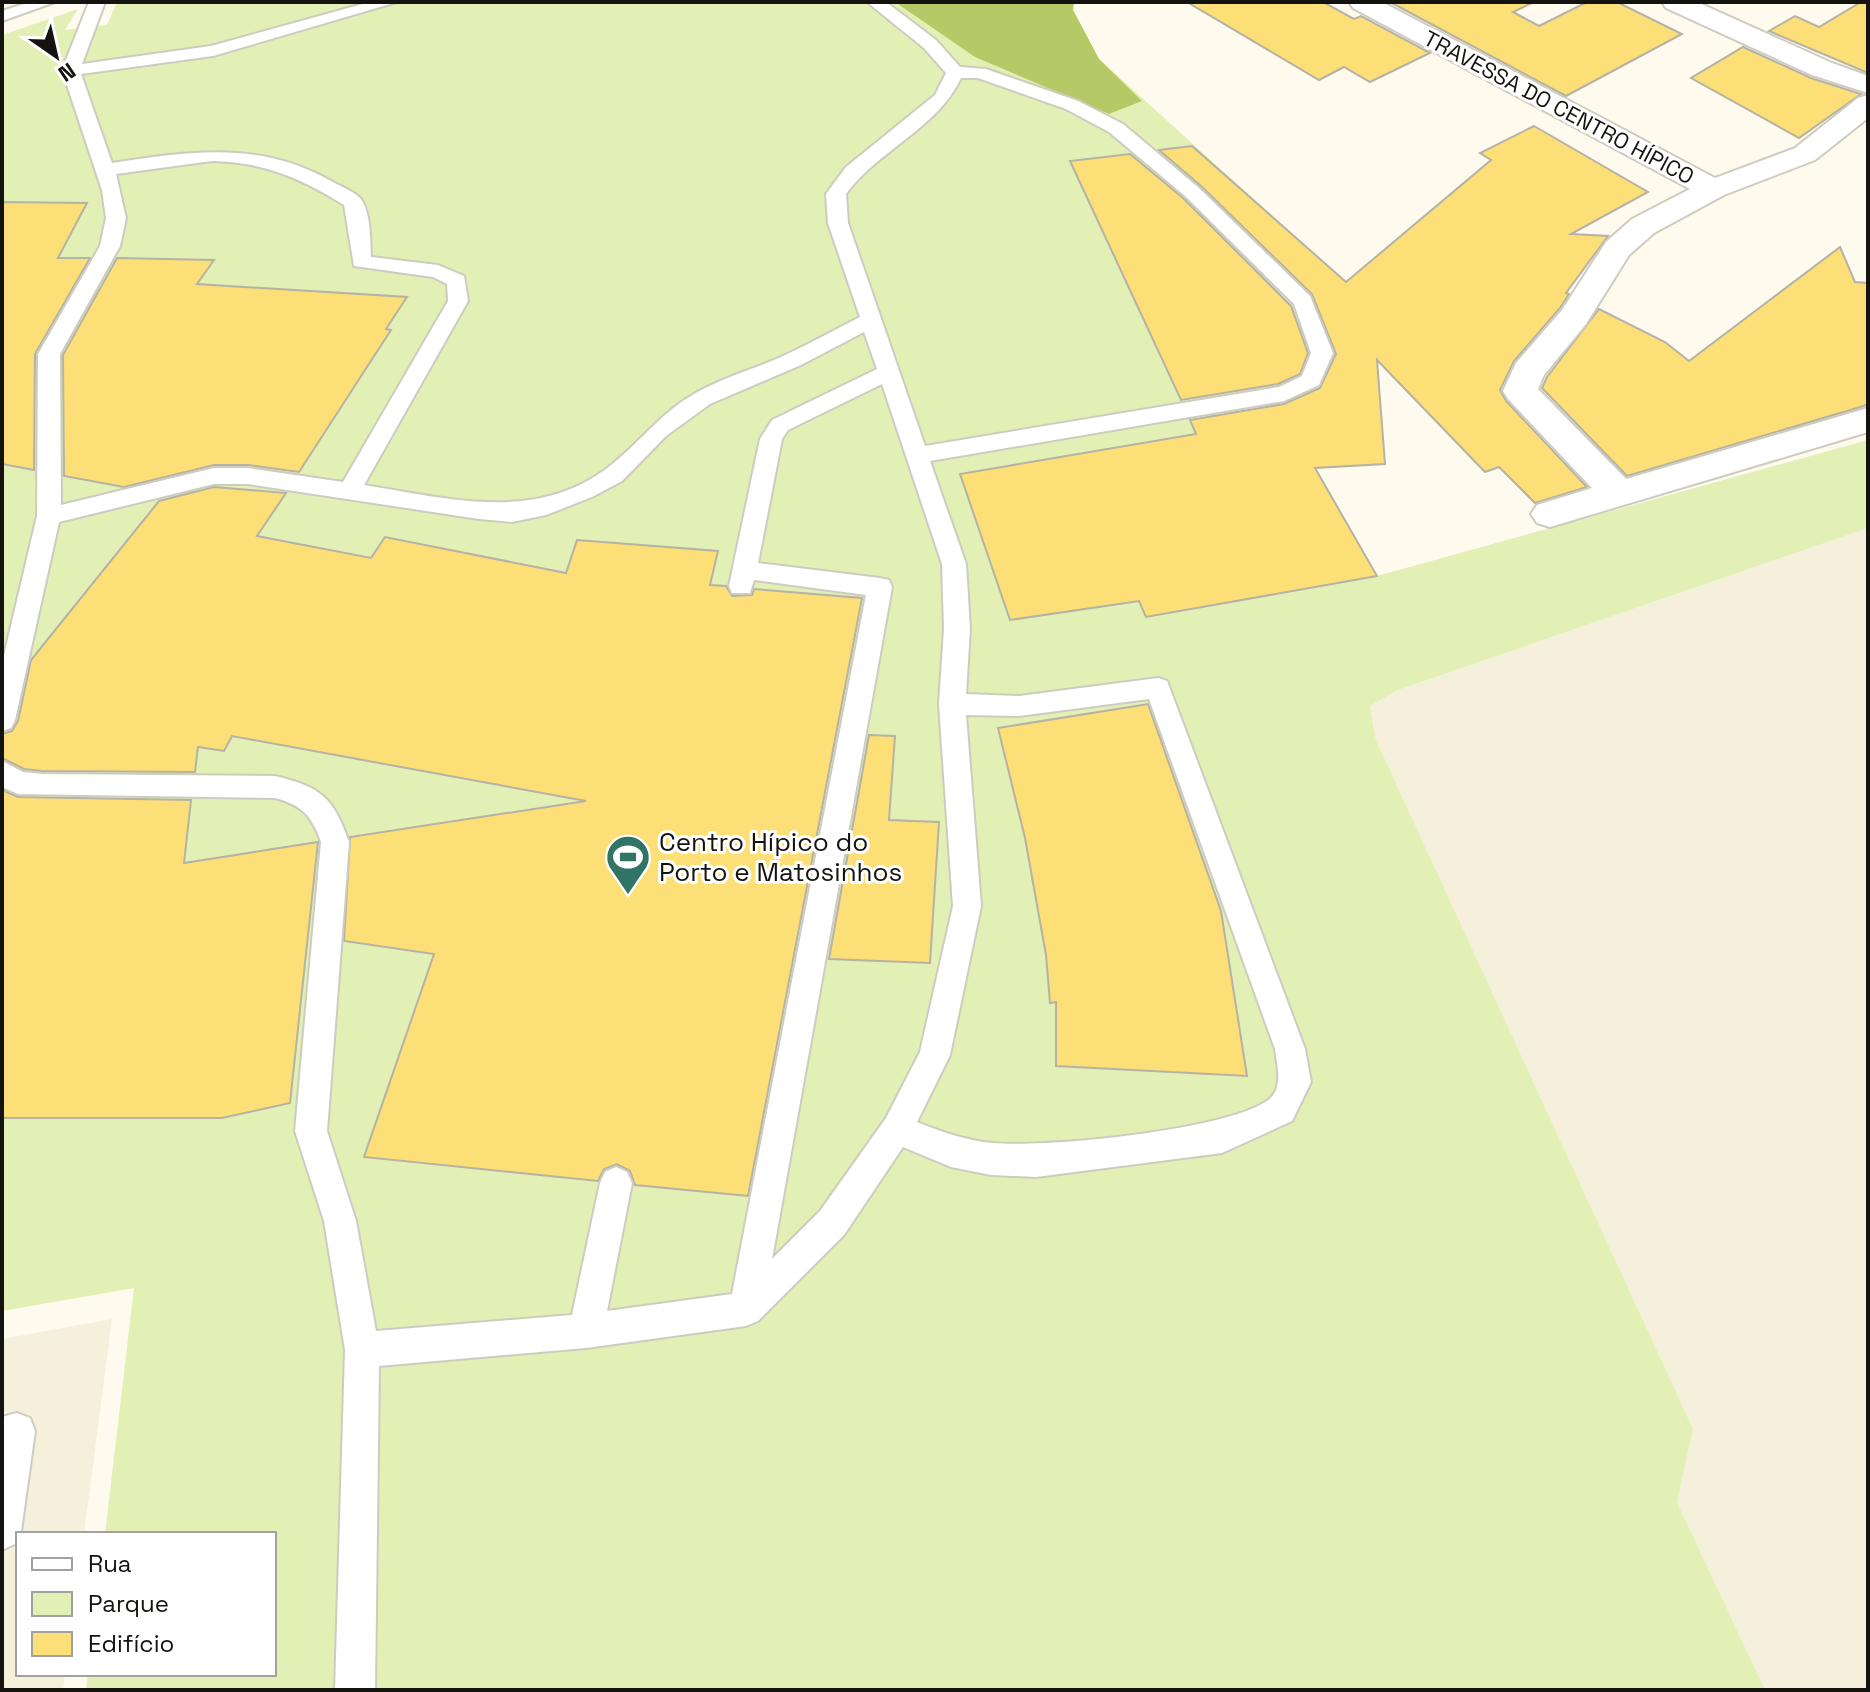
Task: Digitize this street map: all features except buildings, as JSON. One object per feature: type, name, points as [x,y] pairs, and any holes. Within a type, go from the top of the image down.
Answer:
[{"type":"street","name":"TRAVESSA DO CENTRO HÍPICO","points":[[1362,2],[1713,189]]},
{"type":"street","points":[[1675,2],[1822,69],[1868,85]]},
{"type":"street","points":[[1618,493],[1520,391],[1528,371],[1574,317],[1617,249],[1643,226],[1713,189],[1805,154],[1868,104]]},
{"type":"street","points":[[1550,514],[1868,420]]},
{"type":"lane","points":[[2,16],[47,2]]},
{"type":"lane","points":[[2,720],[49,516],[49,354],[110,246],[116,218],[112,190],[71,70],[97,2]]},
{"type":"lane","points":[[71,70],[145,63],[213,51],[389,2]]},
{"type":"lane","points":[[875,2],[930,44],[955,72],[980,73],[1072,105],[1116,128],[1192,192],[1303,301],[1322,353],[1311,380],[1284,394],[917,455]]},
{"type":"lane","points":[[362,1350],[586,1331],[746,1309],[832,1223],[897,1129],[935,1055],[967,906],[952,704],[957,629],[954,564],[838,223],[836,194],[853,171],[943,98],[955,72]]},
{"type":"lane","points":[[104,170],[226,156],[275,162],[319,181],[353,202],[359,222],[361,262],[438,271],[457,281],[458,301],[349,492]]},
{"type":"lane","points":[[49,516],[214,476],[248,476],[479,511],[512,513],[546,507],[614,475],[658,431],[702,399],[793,360],[871,320]]},
{"type":"lane","points":[[746,1309],[880,587],[742,579],[771,439],[780,425],[889,372]]},
{"type":"lane","points":[[897,1129],[951,1151],[991,1159],[1036,1161],[1222,1137],[1281,1110],[1295,1082],[1290,1049],[1158,688],[1019,706],[952,704]]},
{"type":"lane","points":[[2,772],[18,783],[43,785],[275,787],[307,794],[325,814],[335,842],[311,1131],[340,1221],[362,1350],[355,1690]]},
{"type":"lane","points":[[586,1331],[616,1183]]},
{"type":"lane","points":[[2,1435],[17,1431],[2,1531]]},
{"type":"shaded area","points":[[1868,528],[1868,1690],[1765,1690],[1677,1502],[1693,1429],[1376,740],[1370,706],[1398,690]]},
{"type":"shaded area","points":[[112,1319],[84,1532],[16,1532],[16,1676],[65,1676],[63,1690],[2,1690],[2,1339]]},
{"type":"green space","name":"Centro Hípico do Porto e Matosinhos","points":[[117,2],[1074,2],[1073,10],[1099,59],[1373,307],[1385,464],[1316,469],[1377,576],[1868,440],[1868,528],[1398,690],[1370,706],[1376,740],[1693,1429],[1677,1502],[1765,1690],[86,1690],[88,1676],[276,1676],[276,1532],[105,1532],[134,1288],[2,1311],[2,35],[78,9],[65,30],[107,25]]},
{"type":"green space","points":[[895,2],[1074,2],[1073,10],[1099,59],[1142,101],[1109,114],[975,57]]},
{"type":"place","name":"Centro Hípico do Porto e Matosinhos","points":[[628,896]]}]
